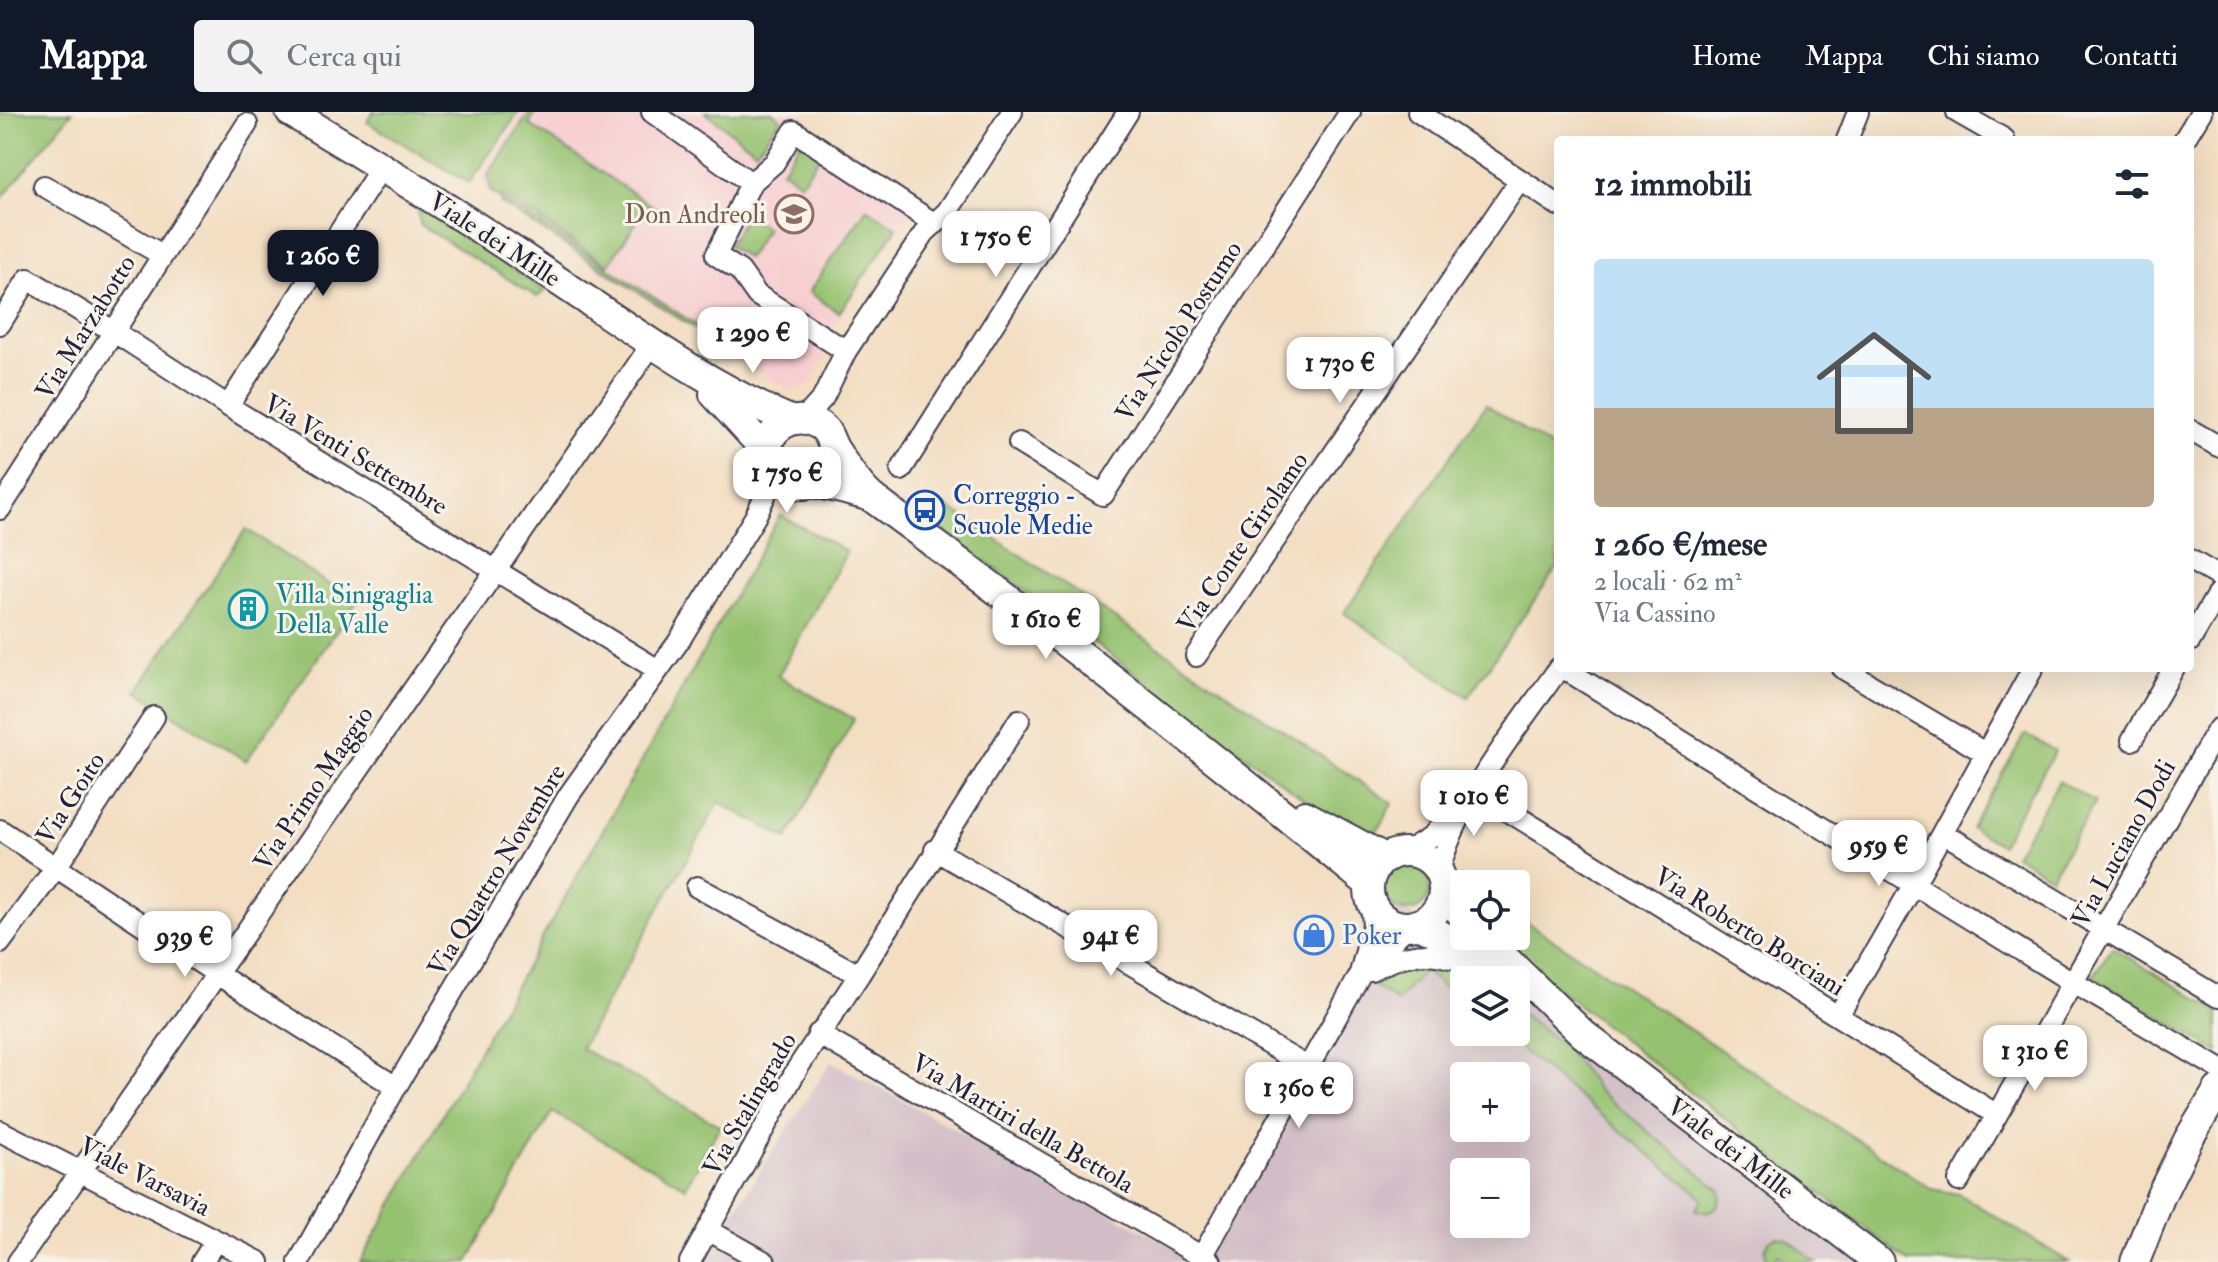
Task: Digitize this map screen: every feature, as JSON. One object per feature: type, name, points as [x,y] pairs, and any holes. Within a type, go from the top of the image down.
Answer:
[{"type":"main road","name":"Viale dei Mille","points":[[290,112],[382,166],[694,373],[757,406],[824,429],[871,497],[970,569],[1249,786],[1370,893],[1386,920],[1436,931],[1487,966]]},
{"type":"main road","name":"Viale dei Mille","points":[[694,373],[745,424],[783,481],[871,497]]},
{"type":"main road","points":[[768,458],[774,432],[797,420]]},
{"type":"main road","points":[[803,484],[830,469],[834,447]]},
{"type":"main road","name":"Viale dei Mille","points":[[1249,786],[1396,855],[1426,858],[1450,895]]},
{"type":"main road","points":[[1370,893],[1372,874],[1396,855]]},
{"type":"main road","points":[[1412,925],[1436,910],[1441,880]]},
{"type":"main road","name":"Viale dei Mille","points":[[1496,950],[1583,1034],[1879,1262]]},
{"type":"main road","name":"Viale dei Mille","points":[[1530,998],[1564,1024],[1583,1034]]},
{"type":"main road","points":[[2142,1255],[2161,1195],[2189,1138],[2218,1090]]},
{"type":"street","points":[[652,112],[751,183]]},
{"type":"street","points":[[797,420],[823,398],[846,351],[925,232],[947,212],[1012,112]]},
{"type":"street","points":[[901,470],[1128,112]]},
{"type":"street","name":"Via Nicolò Postumo","points":[[1019,443],[1103,495],[1350,112]]},
{"type":"street","points":[[1418,112],[1554,202]]},
{"type":"street","points":[[1849,136],[1858,112]]},
{"type":"street","points":[[1957,112],[1999,136]]},
{"type":"street","points":[[2186,136],[2201,112]]},
{"type":"street","name":"Via Marzabotto","points":[[0,509],[247,124]]},
{"type":"street","points":[[846,351],[757,295],[740,271],[716,255],[751,183],[774,163],[794,131],[935,224]]},
{"type":"street","points":[[228,406],[382,166]]},
{"type":"street","name":"Via Conte Girolamo","points":[[1196,656],[1520,180]]},
{"type":"street","name":"Via Marzabotto","points":[[44,186],[162,255]]},
{"type":"street","name":"Via Venti Settembre","points":[[0,324],[28,279],[228,406],[658,670]]},
{"type":"street","name":"Via Primo Maggio","points":[[18,1262],[652,344]]},
{"type":"street","points":[[2194,432],[2218,446]]},
{"type":"street","name":"Via Quattro Novembre","points":[[299,1262],[396,1087],[569,795],[679,641],[755,517],[765,496],[768,458]]},
{"type":"street","name":"Via Quattro Novembre","points":[[755,517],[770,500],[803,484]]},
{"type":"street","points":[[2194,562],[2218,576]]},
{"type":"street","points":[[2194,634],[2218,593]]},
{"type":"street","points":[[1441,880],[1447,842],[1476,791],[1558,672]]},
{"type":"street","points":[[1568,672],[2218,1068]]},
{"type":"street","points":[[1849,672],[1985,753]]},
{"type":"street","points":[[1838,1016],[2031,672]]},
{"type":"street","points":[[2132,740],[2172,672]]},
{"type":"street","name":"Via Goito","points":[[0,943],[57,866],[154,717]]},
{"type":"street","name":"Via Stalingrado","points":[[690,1262],[818,1034],[859,975],[1019,720]]},
{"type":"street","name":"Via Luciano Dodi","points":[[1959,1181],[2218,729]]},
{"type":"street","points":[[1396,855],[1432,836],[1476,791]]},
{"type":"street","name":"Via Roberto Borciani","points":[[1476,791],[1997,1115]]},
{"type":"street","points":[[0,830],[217,974],[396,1087]]},
{"type":"street","points":[[1943,833],[2218,997]]},
{"type":"street","points":[[935,850],[1309,1068]]},
{"type":"street","points":[[697,887],[859,975]]},
{"type":"street","points":[[1204,1260],[1360,975],[1373,925],[1370,893]]},
{"type":"street","points":[[1360,975],[1412,925]]},
{"type":"street","points":[[1360,975],[1394,959],[1416,953],[1445,955],[1472,966]]},
{"type":"street","name":"Via Martiri della Bettola","points":[[818,1034],[1204,1260]]},
{"type":"street","name":"Viale Varsavia","points":[[3,1138],[80,1172],[259,1262]]},
{"type":"street","points":[[708,1230],[765,1262]]},
{"type":"street","points":[[202,1262],[216,1240]]},
{"type":"shaded area","points":[[523,112],[795,112],[804,119],[803,127],[910,209],[817,351],[826,357],[806,388],[786,388],[603,273],[484,192],[483,175]]},
{"type":"shaded area","points":[[1394,902],[1450,944],[1450,950],[1458,950],[1479,966],[1450,966],[1450,1046],[1530,1046],[1530,1005],[1872,1262],[701,1262],[831,1062],[1195,1259]]},
{"type":"green space","points":[[0,112],[72,112],[0,201]]},
{"type":"green space","points":[[373,112],[519,112],[469,183],[367,122]]},
{"type":"green space","points":[[530,112],[536,112],[529,124],[658,210],[651,220],[642,214],[608,265],[503,195],[500,198],[491,192],[488,175]]},
{"type":"green space","points":[[705,112],[772,112],[781,119],[756,151]]},
{"type":"green space","points":[[801,141],[821,154],[801,183],[782,170]]},
{"type":"green space","points":[[502,199],[735,350],[733,353],[500,203]]},
{"type":"green space","points":[[417,205],[545,291],[537,297],[420,225]]},
{"type":"green space","points":[[867,208],[897,228],[839,313],[809,292]]},
{"type":"green space","points":[[747,215],[767,228],[747,258],[728,245]]},
{"type":"green space","points":[[1486,404],[1554,450],[1554,572],[1468,697],[1344,613]]},
{"type":"green space","points":[[945,505],[1392,803],[1380,827],[1369,839],[1329,818],[931,521]]},
{"type":"green space","points":[[780,515],[847,552],[778,676],[854,719],[787,839],[719,802],[581,1048],[720,1126],[686,1187],[552,1112],[468,1262],[360,1262]]},
{"type":"green space","points":[[246,529],[356,603],[246,761],[137,691]]},
{"type":"green space","points":[[2025,734],[2055,751],[2001,845],[1971,828]]},
{"type":"green space","points":[[2059,781],[2095,802],[2051,877],[2015,855]]},
{"type":"green space","points":[[1407,865],[1424,871],[1430,888],[1424,905],[1407,911],[1390,905],[1384,888],[1390,871]]},
{"type":"green space","points":[[1530,924],[1932,1189],[1959,1194],[2069,1262],[1909,1262],[1509,950],[1530,950]]},
{"type":"green space","points":[[2112,947],[2218,1011],[2218,1052],[2093,977]]},
{"type":"green space","points":[[1415,962],[1450,967],[1450,992],[1424,971],[1397,1002],[1373,985],[1396,965]]},
{"type":"green space","points":[[1530,1020],[1564,1046],[1599,1091],[1720,1190],[1718,1205],[1712,1210],[1696,1210],[1703,1198],[1516,1046],[1530,1046]]},
{"type":"green space","points":[[1777,1237],[1787,1239],[1816,1262],[1788,1262],[1778,1254],[1767,1262],[1765,1249],[1770,1240]]},
{"type":"place","name":"Don Andreoli","points":[[794,214]]},
{"type":"place","name":"Correggio - Scuole Medie","points":[[925,510]]},
{"type":"place","name":"Villa Sinigaglia Della Valle","points":[[248,609]]},
{"type":"place","name":"Poker","points":[[1314,935]]}]
